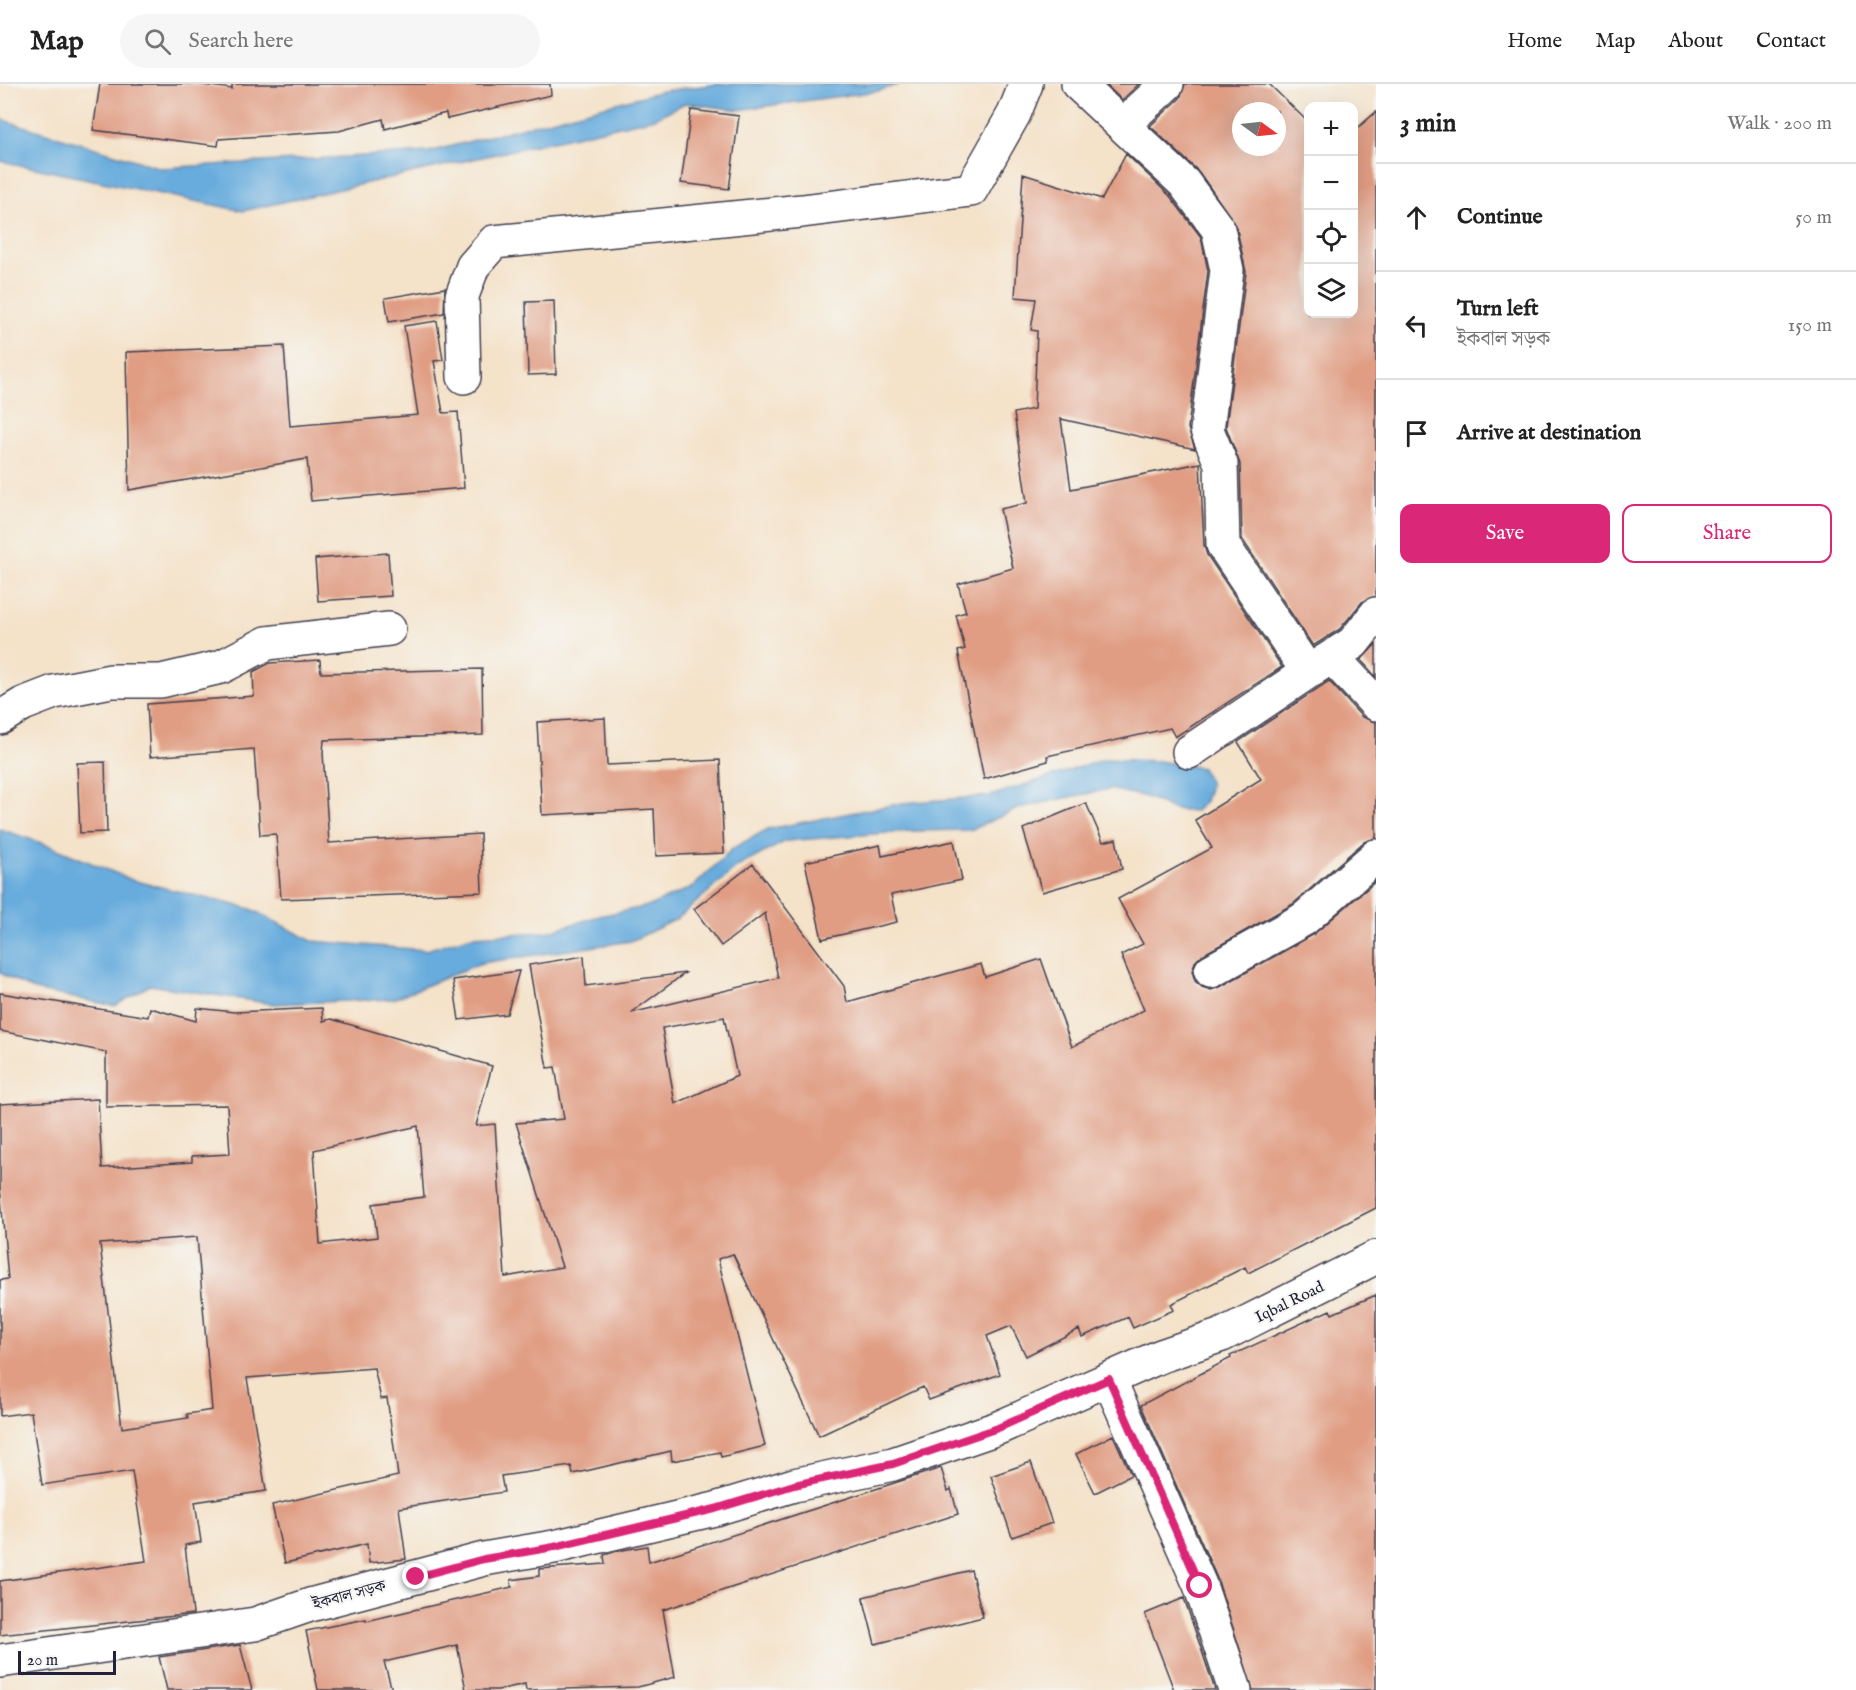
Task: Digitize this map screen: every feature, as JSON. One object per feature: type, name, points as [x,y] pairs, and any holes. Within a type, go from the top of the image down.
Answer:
[{"type":"street","points":[[464,377],[462,296],[473,266],[494,242],[802,211],[971,190],[1014,114],[1026,84]]},
{"type":"street","points":[[1078,84],[1184,183],[1218,229],[1227,270],[1207,430],[1221,464],[1223,545],[1320,665],[1376,704]]},
{"type":"street","points":[[1123,125],[1167,84]]},
{"type":"street","points":[[1189,752],[1353,643],[1376,614]]},
{"type":"street","points":[[0,718],[23,704],[54,692],[111,681],[161,681],[221,666],[267,642],[389,629]]},
{"type":"street","points":[[1211,971],[1304,919],[1376,856]]},
{"type":"street","name":"Iqbal Road","points":[[1200,1342],[1222,1335],[1376,1257]]},
{"type":"street","name":"ইকবাল সড়ক","points":[[3,1661],[255,1624],[310,1605],[484,1559],[566,1544],[715,1509],[794,1485],[893,1464],[998,1428],[1200,1342]]},
{"type":"street","points":[[1109,1379],[1200,1586],[1235,1690]]},
{"type":"water","points":[[719,84],[900,84],[878,91],[738,110],[685,103],[655,118],[243,211],[0,161],[0,119],[161,168],[429,152],[662,91]]},
{"type":"water","points":[[1105,759],[1158,761],[1202,768],[1210,784],[1205,801],[1195,811],[1173,809],[1146,797],[1110,789],[1022,807],[970,830],[911,831],[786,841],[737,867],[677,919],[631,941],[481,963],[393,999],[273,1004],[150,985],[115,1006],[34,990],[0,973],[0,829],[50,846],[132,880],[251,909],[312,941],[426,950],[472,936],[547,932],[599,916],[649,906],[693,887],[733,848],[768,829],[902,803],[990,796]]},
{"type":"building","points":[[100,84],[196,84],[232,89],[232,84],[550,84],[551,95],[447,119],[446,113],[385,129],[383,119],[339,131],[219,139],[218,146],[93,130]]},
{"type":"building","points":[[1105,84],[1139,84],[1122,100]]},
{"type":"building","points":[[1185,84],[1269,84],[1304,118],[1304,318],[1358,318],[1358,128],[1376,112],[1376,596],[1362,602],[1340,629],[1313,646],[1242,539],[1240,464],[1226,427],[1246,272],[1236,225],[1199,172],[1150,126],[1180,98]]},
{"type":"building","points":[[691,110],[739,116],[729,189],[681,183]]},
{"type":"building","points":[[1126,154],[1170,196],[1201,237],[1208,271],[1188,428],[1195,449],[1061,419],[1071,489],[1200,463],[1204,545],[1207,555],[1282,667],[1175,737],[1170,728],[1047,756],[1048,761],[984,779],[958,651],[965,649],[956,615],[966,612],[958,584],[1013,568],[1000,509],[1027,503],[1014,413],[1034,409],[1037,331],[1031,330],[1036,299],[1015,297],[1023,174],[1102,199]]},
{"type":"building","points":[[445,288],[444,313],[389,322],[385,298]]},
{"type":"building","points":[[554,301],[556,374],[528,375],[526,302]]},
{"type":"building","points":[[437,321],[443,360],[434,361],[443,413],[458,412],[464,488],[311,501],[307,459],[129,490],[126,352],[284,346],[290,426],[418,415],[404,326]]},
{"type":"building","points":[[388,553],[391,596],[318,601],[315,559]]},
{"type":"building","points":[[1376,644],[1376,677],[1361,660]]},
{"type":"building","points":[[320,660],[321,673],[482,669],[483,735],[324,740],[323,753],[329,843],[480,834],[482,892],[281,899],[276,834],[260,835],[254,749],[150,757],[147,704],[254,696],[253,672],[270,663]]},
{"type":"building","points":[[1329,681],[1362,717],[1376,722],[1376,838],[1364,842],[1293,904],[1202,955],[1195,962],[1192,971],[1195,981],[1202,987],[1211,990],[1220,987],[1313,935],[1376,881],[1376,1208],[1248,1273],[1245,1267],[1171,1304],[1174,1310],[1133,1328],[1128,1317],[1082,1337],[1079,1329],[1026,1356],[1011,1326],[987,1336],[1000,1374],[929,1400],[923,1387],[819,1436],[733,1254],[718,1259],[765,1446],[721,1457],[720,1452],[672,1461],[671,1451],[573,1474],[571,1466],[501,1476],[504,1492],[399,1508],[406,1559],[369,1563],[367,1544],[285,1563],[272,1505],[398,1476],[387,1398],[381,1399],[374,1368],[247,1378],[266,1491],[195,1502],[201,1542],[185,1545],[193,1614],[0,1635],[0,1581],[146,1561],[132,1471],[42,1485],[31,1412],[0,1416],[0,1280],[8,1279],[0,1187],[0,1104],[98,1099],[102,1168],[192,1162],[192,1156],[230,1154],[227,1105],[106,1107],[106,1052],[0,1031],[0,993],[148,1017],[150,1008],[196,1021],[197,1008],[234,1012],[322,1008],[323,1021],[331,1019],[492,1066],[476,1126],[495,1124],[505,1277],[562,1267],[516,1123],[564,1119],[555,1067],[547,1068],[529,965],[584,956],[586,986],[685,973],[631,1013],[778,978],[765,913],[721,946],[694,909],[753,864],[844,986],[847,1002],[981,964],[985,977],[1041,959],[1072,1047],[1144,1010],[1121,955],[1143,944],[1118,899],[1212,848],[1195,820],[1261,779],[1238,742]],"holes":[[[724,1017],[737,1076],[675,1104],[662,1028]],[[418,1126],[424,1197],[373,1204],[377,1237],[320,1244],[314,1150]],[[197,1237],[212,1410],[187,1414],[188,1418],[122,1428],[100,1244]]]},
{"type":"building","points":[[605,718],[607,765],[720,760],[724,853],[656,856],[654,809],[542,815],[537,722]]},
{"type":"building","points":[[105,762],[107,832],[80,833],[77,763]]},
{"type":"building","points":[[1086,803],[1103,842],[1116,839],[1122,869],[1042,892],[1023,829]]},
{"type":"building","points":[[954,841],[962,880],[891,895],[897,922],[822,939],[805,862],[880,845],[882,856]]},
{"type":"building","points":[[519,971],[507,1014],[459,1020],[453,980]]},
{"type":"building","points":[[1376,1295],[1376,1690],[1253,1690],[1217,1578],[1141,1405],[1231,1358],[1230,1356],[1330,1310],[1332,1314]]},
{"type":"building","points":[[1113,1435],[1131,1475],[1095,1493],[1076,1454]]},
{"type":"building","points":[[1031,1462],[1052,1523],[1012,1537],[991,1476]]},
{"type":"building","points":[[941,1468],[948,1491],[951,1489],[958,1514],[663,1610],[675,1677],[638,1687],[526,1690],[525,1684],[498,1690],[466,1690],[457,1645],[384,1662],[392,1690],[318,1690],[306,1631],[366,1619],[366,1621],[512,1587],[511,1580],[539,1576],[539,1569],[605,1564],[604,1555],[617,1551],[647,1546],[649,1562]]},
{"type":"building","points":[[971,1570],[983,1617],[875,1644],[863,1597]]},
{"type":"building","points":[[1184,1598],[1215,1690],[1174,1690],[1145,1614]]},
{"type":"building","points":[[240,1645],[252,1690],[167,1690],[159,1657]]},
{"type":"route","points":[[416,1577],[484,1559],[554,1547],[610,1534],[667,1518],[715,1509],[794,1485],[893,1464],[998,1428],[1109,1379],[1200,1586]]}]
